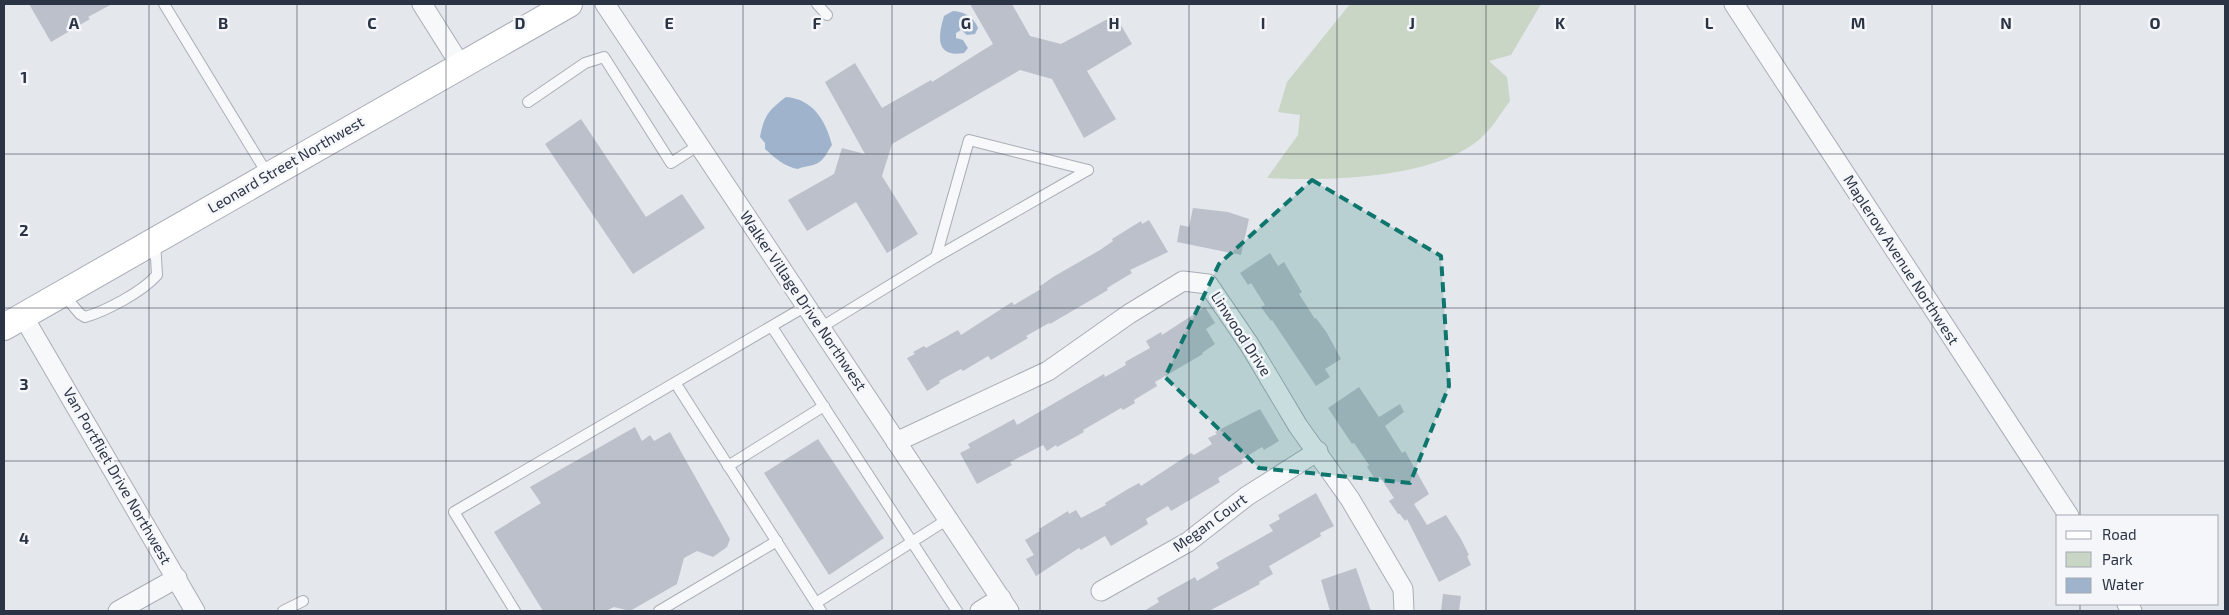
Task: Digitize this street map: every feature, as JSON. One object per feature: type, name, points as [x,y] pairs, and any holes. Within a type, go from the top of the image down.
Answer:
[{"type":"main road","name":"Leonard Street Northwest","points":[[14,322],[569,4]]},
{"type":"street","points":[[422,4],[461,66]]},
{"type":"street","name":"Walker Village Drive Northwest","points":[[605,4],[1005,605],[980,611]]},
{"type":"street","name":"Maplerow Avenue Northwest","points":[[1734,4],[2068,515]]},
{"type":"street","name":"Linwood Drive","points":[[896,442],[1048,371],[1129,314],[1183,281],[1208,284],[1249,344],[1298,426],[1318,451],[1350,499],[1403,589],[1404,611]]},
{"type":"street","name":"Van Portfliet Drive Northwest","points":[[14,322],[177,578],[118,611]]},
{"type":"street","name":"Megan Court","points":[[1101,591],[1188,542],[1247,496],[1318,451]]},
{"type":"street","points":[[177,578],[195,611]]},
{"type":"lane","points":[[164,4],[268,176]]},
{"type":"lane","points":[[817,4],[826,15]]},
{"type":"lane","points":[[528,102],[585,63],[604,57],[671,163],[699,145]]},
{"type":"lane","points":[[820,328],[936,257],[1088,170],[969,140],[936,257]]},
{"type":"lane","points":[[62,293],[80,314],[85,317],[97,314],[150,283],[157,275],[155,240]]},
{"type":"lane","points":[[515,611],[454,512],[676,384],[806,306]]},
{"type":"lane","points":[[772,327],[957,611]]},
{"type":"lane","points":[[676,384],[818,607],[948,519]]},
{"type":"lane","points":[[728,466],[824,406]]},
{"type":"lane","points":[[659,611],[776,541]]},
{"type":"lane","points":[[283,611],[303,601]]},
{"type":"highlighted area","points":[[1312,180],[1441,256],[1449,386],[1410,483],[1259,468],[1165,377],[1219,264]]},
{"type":"green space","points":[[1350,4],[1541,4],[1511,55],[1489,61],[1507,77],[1510,101],[1486,133],[1462,151],[1437,162],[1409,170],[1379,175],[1319,179],[1267,178],[1298,135],[1300,115],[1278,112],[1287,82]]},
{"type":"water","points":[[953,11],[968,15],[974,20],[978,28],[975,34],[967,35],[961,30],[956,33],[956,38],[963,40],[968,48],[964,53],[955,54],[948,52],[943,49],[941,44],[940,38],[944,16]]},
{"type":"water","points":[[786,97],[804,102],[811,107],[826,128],[832,145],[824,157],[816,164],[798,169],[793,168],[780,162],[765,149],[765,143],[760,137],[763,123],[771,110]]},
{"type":"building","points":[[29,4],[112,4],[88,17],[90,19],[51,42]]},
{"type":"building","points":[[970,4],[1012,4],[1030,36],[1061,44],[1115,15],[1132,44],[1087,71],[1116,119],[1084,138],[1052,79],[1020,70],[892,144],[882,176],[918,234],[887,253],[856,202],[807,231],[788,200],[834,174],[842,148],[865,154],[825,82],[855,63],[882,108],[931,80],[932,82],[993,44]]},
{"type":"building","points":[[581,119],[646,217],[682,194],[705,228],[633,274],[545,144]]},
{"type":"building","points":[[1193,208],[1228,212],[1249,219],[1241,255],[1177,242],[1180,225],[1189,227]]},
{"type":"building","points":[[1149,220],[1168,252],[1130,270],[1132,273],[1107,288],[1108,290],[1026,336],[1028,338],[991,360],[988,356],[963,371],[961,369],[939,381],[940,383],[927,391],[907,358],[915,354],[913,352],[924,346],[926,348],[958,330],[961,335],[1012,302],[1014,305],[1041,289],[1039,287],[1053,277],[1100,250],[1113,241],[1112,239],[1141,221],[1142,224]]},
{"type":"building","points":[[1270,253],[1278,266],[1284,262],[1302,292],[1299,294],[1315,319],[1327,333],[1341,359],[1325,369],[1330,377],[1316,386],[1272,320],[1261,307],[1265,305],[1251,283],[1248,285],[1240,273]]},
{"type":"building","points":[[1205,307],[1215,323],[1206,329],[1215,344],[1203,354],[1155,382],[1157,386],[1134,400],[1135,403],[1123,410],[1121,408],[1057,447],[1056,445],[1047,451],[1043,445],[1010,462],[1012,465],[977,484],[960,453],[970,448],[968,444],[1014,419],[1017,425],[1104,374],[1105,377],[1126,365],[1125,362],[1150,348],[1146,341],[1161,332],[1162,335]]},
{"type":"building","points":[[1359,387],[1379,417],[1400,404],[1404,412],[1385,426],[1402,453],[1405,451],[1429,494],[1414,504],[1427,525],[1446,515],[1469,555],[1467,556],[1471,565],[1439,582],[1407,519],[1405,521],[1389,501],[1394,498],[1380,477],[1375,479],[1367,467],[1369,465],[1354,443],[1352,444],[1328,408]]},
{"type":"building","points":[[1260,409],[1279,441],[1264,450],[1262,447],[1241,460],[1243,463],[1218,478],[1220,482],[1171,511],[1168,506],[1146,519],[1148,524],[1111,546],[1105,536],[1081,550],[1079,548],[1036,576],[1026,559],[1034,555],[1025,540],[1040,531],[1039,529],[1068,511],[1069,514],[1076,510],[1081,518],[1106,505],[1105,503],[1139,483],[1141,486],[1191,453],[1194,455],[1212,444],[1208,438],[1217,434],[1215,432]]},
{"type":"building","points":[[635,427],[642,441],[650,435],[654,441],[670,432],[730,539],[727,547],[713,557],[697,551],[684,558],[677,584],[630,611],[614,607],[606,611],[543,611],[494,532],[541,503],[530,487]]},
{"type":"building","points":[[818,439],[884,538],[829,575],[764,473]]},
{"type":"building","points":[[1316,493],[1334,526],[1320,533],[1321,536],[1269,566],[1273,574],[1259,582],[1260,584],[1209,611],[1144,611],[1159,602],[1157,598],[1195,577],[1197,581],[1219,568],[1216,563],[1273,531],[1269,525],[1280,519],[1278,515]]},
{"type":"building","points":[[1356,568],[1371,611],[1330,611],[1321,580]]},
{"type":"building","points":[[1443,594],[1461,596],[1459,611],[1441,611]]}]
